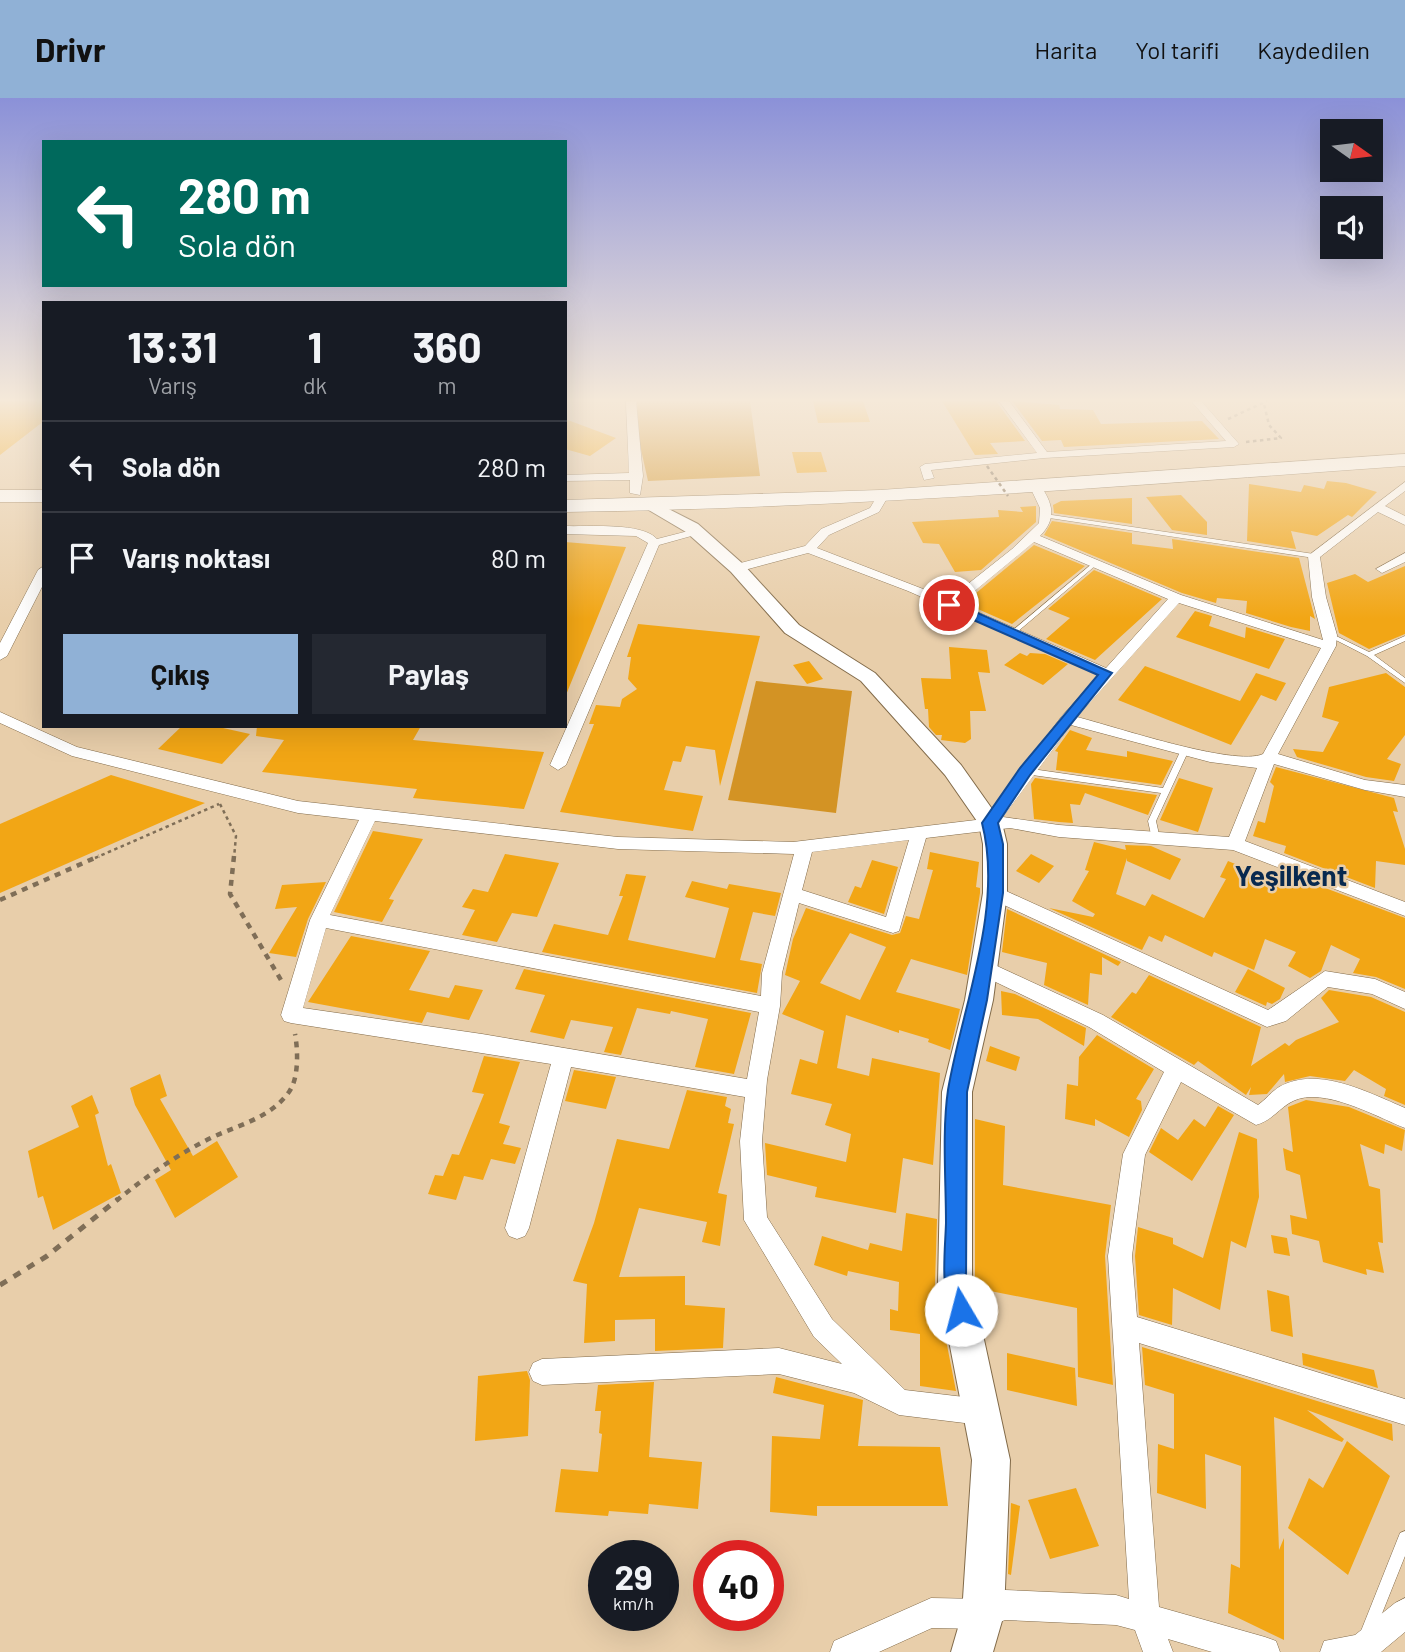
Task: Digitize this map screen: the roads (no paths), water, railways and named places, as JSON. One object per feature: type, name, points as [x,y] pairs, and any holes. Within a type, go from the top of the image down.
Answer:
[{"type":"highway","points":[[567,494],[637,485],[928,478],[997,474]]},
{"type":"highway","points":[[567,506],[653,506],[883,495],[1213,474]]},
{"type":"highway","points":[[0,496],[42,496]]},
{"type":"highway","points":[[0,509],[42,509]]},
{"type":"street","points":[[567,478],[637,485],[636,474]]},
{"type":"street","points":[[927,474],[928,478]]},
{"type":"street","points":[[1235,844],[1269,757],[1329,640],[1319,597],[1314,556],[1405,485]]},
{"type":"street","points":[[949,605],[1034,538],[1045,523],[1045,502],[1036,486]]},
{"type":"street","points":[[737,568],[809,549],[825,532],[876,510],[883,495]]},
{"type":"street","points":[[558,765],[654,543],[694,531],[710,502]]},
{"type":"street","points":[[653,506],[694,531],[737,568],[792,629],[868,677],[953,770],[990,823],[995,844],[995,893],[984,968],[957,1092],[956,1270],[991,1460],[983,1615],[972,1652]]},
{"type":"street","points":[[1377,507],[1405,521]]},
{"type":"street","points":[[567,530],[637,532],[648,536],[654,543]]},
{"type":"street","points":[[1034,538],[1176,598],[1329,640]]},
{"type":"street","points":[[809,549],[1014,632],[1106,673]]},
{"type":"street","points":[[1382,569],[1405,557]]},
{"type":"street","points":[[0,656],[42,574]]},
{"type":"street","points":[[990,823],[1025,771],[1067,719],[1176,598]]},
{"type":"street","points":[[0,717],[72,751],[298,807],[618,843],[805,846],[1010,822],[1059,831],[1235,844],[1405,909]]},
{"type":"street","points":[[1067,719],[1185,752],[1256,763],[1269,757],[1365,785],[1405,791]]},
{"type":"street","points":[[369,816],[319,920],[291,1015],[563,1056],[756,1090]]},
{"type":"street","points":[[791,893],[893,926],[919,833]]},
{"type":"street","points":[[805,846],[772,973],[770,1006],[756,1090],[751,1141],[755,1220],[823,1328],[899,1402]]},
{"type":"street","points":[[995,893],[1267,1019],[1279,1015],[1325,979],[1375,987],[1405,1000]]},
{"type":"street","points":[[319,920],[770,1006]]},
{"type":"street","points":[[984,968],[1096,1021],[1256,1115],[1264,1114],[1291,1091],[1327,1089],[1405,1118]]},
{"type":"street","points":[[517,1228],[563,1056]]},
{"type":"street","points":[[1157,1652],[1145,1618],[1120,1256],[1134,1154],[1177,1068]]},
{"type":"street","points":[[1124,1326],[1405,1412]]},
{"type":"street","points":[[542,1372],[779,1361],[857,1381],[899,1402],[981,1412]]},
{"type":"street","points":[[845,1652],[931,1613],[983,1615],[1004,1605],[1116,1610],[1265,1652]]},
{"type":"street","points":[[1348,1651],[1405,1613]]},
{"type":"lane","points":[[1045,516],[1314,556]]},
{"type":"lane","points":[[1014,632],[1093,565]]},
{"type":"lane","points":[[1369,655],[1405,638]]},
{"type":"lane","points":[[1329,640],[1369,655],[1405,681]]},
{"type":"lane","points":[[1156,839],[1152,821],[1185,752]]},
{"type":"lane","points":[[1025,771],[1165,791]]},
{"type":"lane","points":[[1348,1651],[1405,1538]]},
{"type":"district","name":"Yeşilkent","points":[[1291,875]]}]
